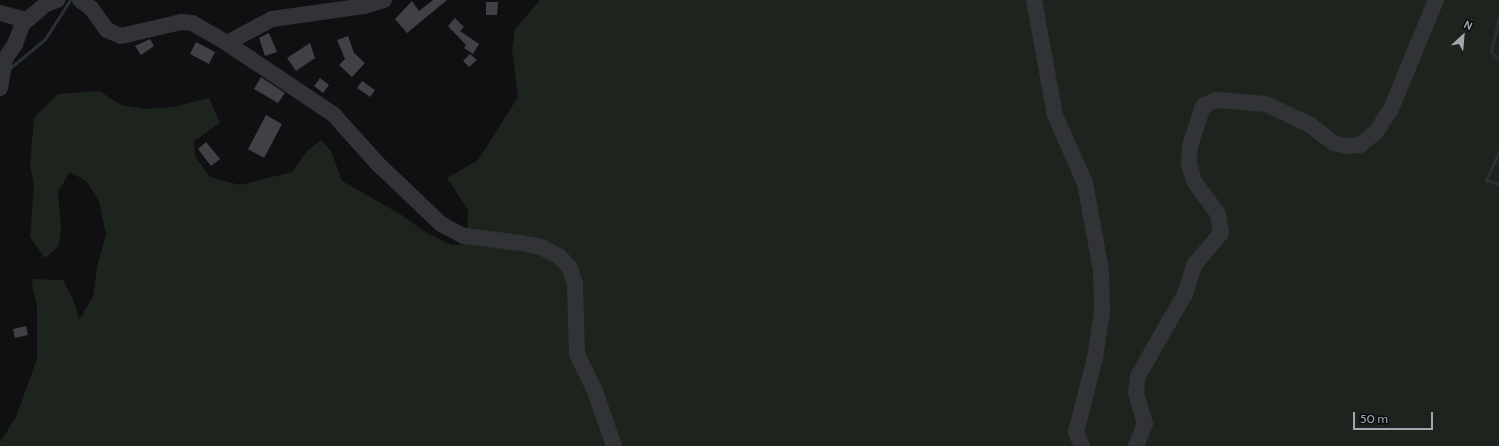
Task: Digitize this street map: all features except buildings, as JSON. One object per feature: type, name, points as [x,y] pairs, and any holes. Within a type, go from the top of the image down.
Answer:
[{"type":"street","points":[[0,13],[24,21],[32,18],[46,4],[57,0]]},
{"type":"street","points":[[80,0],[91,8],[107,30],[116,35],[127,36],[188,22],[227,43],[334,115],[378,164],[440,224],[464,236],[541,247],[564,261],[570,268],[575,284],[577,354],[595,391],[614,446]]},
{"type":"street","points":[[227,43],[272,18],[365,6],[384,0]]},
{"type":"street","points":[[1034,0],[1055,115],[1084,183],[1100,270],[1102,312],[1095,358],[1076,432],[1082,446]]},
{"type":"street","points":[[1136,446],[1145,424],[1136,392],[1138,376],[1185,294],[1195,264],[1221,233],[1218,214],[1194,181],[1189,163],[1190,146],[1203,106],[1216,100],[1266,104],[1310,125],[1334,143],[1347,146],[1360,145],[1376,132],[1391,109],[1436,0]]},
{"type":"street","points":[[0,88],[5,59],[15,44],[24,21]]},
{"type":"shaded area","points":[[540,0],[1499,0],[1499,446],[0,446],[0,442],[16,417],[37,359],[37,307],[31,279],[63,280],[74,301],[79,320],[93,297],[97,267],[106,234],[99,201],[86,181],[70,172],[58,192],[61,227],[59,246],[45,258],[30,237],[34,187],[30,164],[34,118],[58,94],[99,91],[121,105],[146,109],[173,107],[209,98],[220,123],[194,141],[195,156],[210,177],[240,185],[292,172],[306,152],[321,140],[331,151],[342,181],[400,214],[425,232],[451,245],[467,244],[468,210],[447,178],[478,160],[518,97],[512,50],[515,29]]},
{"type":"waterway","points":[[10,68],[45,39],[70,0]]},
{"type":"waterway","points":[[1499,17],[1491,52],[1499,59]]},
{"type":"waterway","points":[[1499,152],[1486,180],[1499,184]]}]
